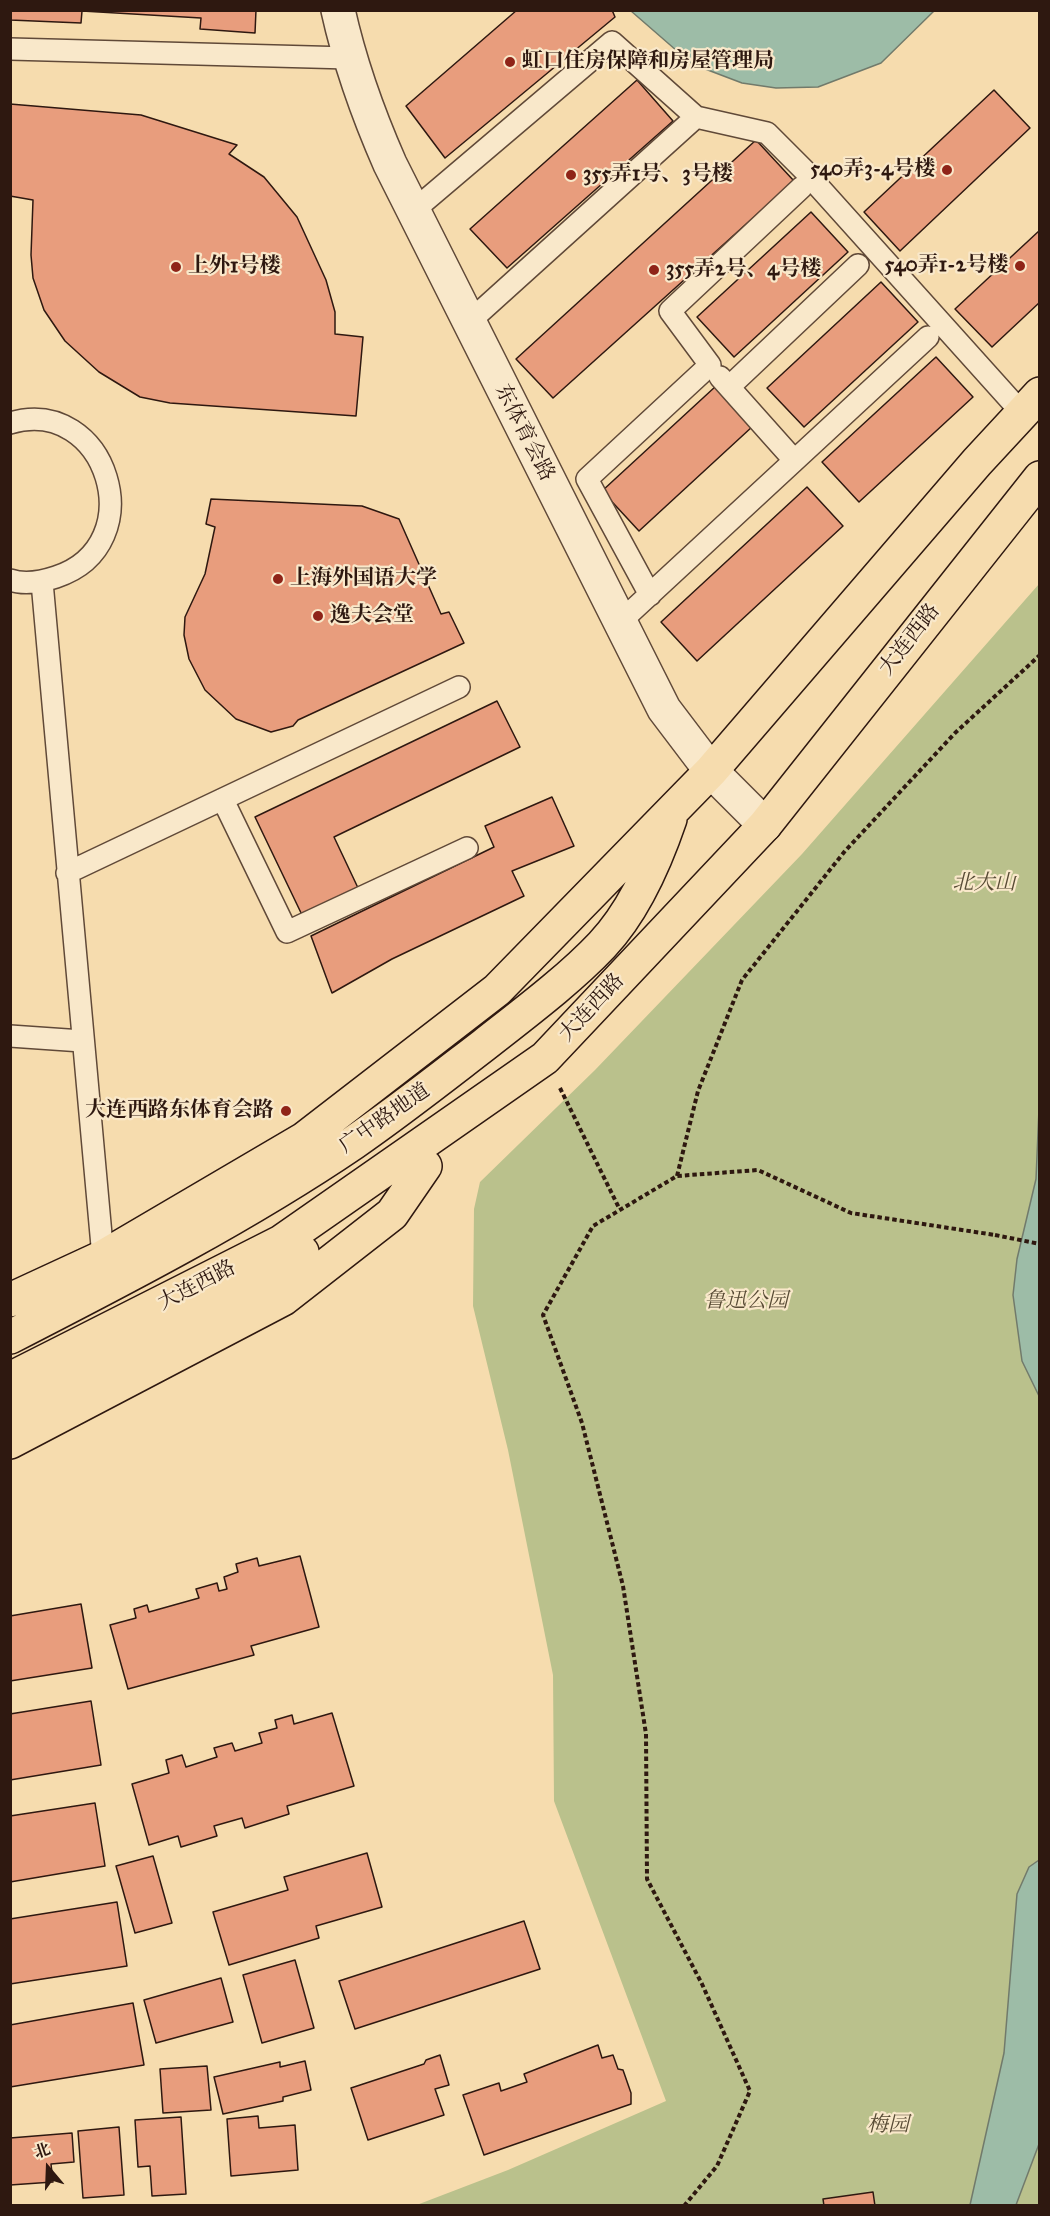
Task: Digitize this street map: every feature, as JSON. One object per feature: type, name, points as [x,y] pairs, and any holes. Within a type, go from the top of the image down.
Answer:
[{"type":"main road","points":[[10,1300],[103,1257],[304,1140],[497,990],[711,771],[1031,404]]},
{"type":"main road","name":"大连西路","points":[[10,1379],[281,1242],[544,1058],[765,825],[1040,478]]},
{"type":"main road","name":"广中路地道","points":[[10,1337],[108,1287],[235,1215],[353,1143],[520,1016],[602,945],[634,899],[653,864],[674,808]]},
{"type":"main road","points":[[10,1410],[52,1393],[260,1280],[425,1166],[544,1058]]},
{"type":"main road","points":[[10,1443],[283,1299],[392,1214],[425,1166]]},
{"type":"street","name":"东体育会路","points":[[338,10],[349,58],[368,113],[413,211],[664,709],[711,771],[765,825]]},
{"type":"lane","points":[[413,211],[612,42],[696,117],[767,133],[809,182],[1031,404]]},
{"type":"lane","points":[[10,49],[349,58]]},
{"type":"lane","points":[[469,322],[696,117]]},
{"type":"lane","points":[[794,460],[710,365],[670,311],[809,182]]},
{"type":"lane","points":[[729,387],[858,265]]},
{"type":"lane","points":[[620,622],[928,337]]},
{"type":"lane","points":[[650,595],[587,479],[710,365]]},
{"type":"lane","points":[[10,423],[21,420],[49,422],[75,433],[96,452],[108,477],[112,505],[106,532],[91,556],[68,573],[42,582],[10,580]]},
{"type":"lane","points":[[42,582],[103,1257]]},
{"type":"lane","points":[[67,873],[459,687]]},
{"type":"lane","points":[[223,800],[287,932],[467,848]]},
{"type":"lane","points":[[10,1036],[82,1041]]},
{"type":"path","points":[[677,1176],[698,1090],[742,980],[845,851],[955,733],[1040,655]]},
{"type":"path","points":[[544,1058],[619,1208]]},
{"type":"path","points":[[684,2205],[717,2166],[750,2091],[702,1984],[647,1879],[646,1734],[623,1586],[582,1423],[543,1315],[593,1226],[619,1208],[677,1176],[758,1170],[851,1213],[1040,1244]]},
{"type":"green space","name":"鲁迅公园","points":[[1039,584],[1039,1109],[1036,1179],[1017,1259],[1013,1295],[1022,1361],[1040,1396],[1040,1859],[1029,1867],[1017,1894],[1004,2053],[970,2205],[414,2206],[508,2170],[666,2101],[554,1801],[553,1675],[508,1450],[473,1306],[474,1209],[480,1182],[595,1070],[802,854]]},
{"type":"green space","points":[[1039,2144],[1039,2205],[1016,2206],[1037,2149]]},
{"type":"shaded area","points":[[631,11],[934,11],[881,63],[818,87],[776,88],[742,83],[692,64]]},
{"type":"shaded area","points":[[1039,1109],[1040,1396],[1022,1361],[1013,1295],[1017,1259],[1036,1179]]},
{"type":"shaded area","points":[[1039,1860],[1039,2144],[1016,2205],[970,2205],[1004,2053],[1017,1894],[1029,1867]]},
{"type":"building","points":[[10,10],[256,10],[255,33],[200,29],[201,18],[82,11],[81,23],[10,20]]},
{"type":"building","name":"虹口住房保障和房屋管理局","points":[[517,10],[612,10],[615,17],[445,158],[406,106]]},
{"type":"building","name":"355弄1号、3号楼","points":[[637,80],[673,121],[507,268],[470,229]]},
{"type":"building","name":"540弄3-4号楼","points":[[994,90],[1030,128],[900,251],[864,212]]},
{"type":"building","name":"上外1号楼","points":[[10,104],[141,115],[237,145],[229,154],[264,177],[297,217],[326,280],[335,312],[335,334],[363,337],[356,416],[170,403],[140,397],[99,372],[65,341],[44,310],[33,278],[31,255],[33,200],[10,196]]},
{"type":"building","name":"355弄2号、4号楼","points":[[756,140],[794,181],[553,398],[516,359]]},
{"type":"building","points":[[811,212],[848,252],[734,357],[697,317]]},
{"type":"building","name":"540弄1-2号楼","points":[[1040,230],[1040,302],[992,347],[955,309]]},
{"type":"building","points":[[881,282],[918,322],[804,427],[767,388]]},
{"type":"building","points":[[936,357],[973,397],[859,502],[822,462]]},
{"type":"building","points":[[716,386],[753,426],[639,531],[602,491]]},
{"type":"building","points":[[807,487],[843,526],[697,661],[661,622]]},
{"type":"building","name":"逸夫会堂","points":[[211,499],[362,506],[399,519],[441,614],[449,612],[464,643],[298,720],[293,726],[271,732],[236,719],[205,690],[189,659],[184,635],[185,617],[205,574],[215,527],[206,524]]},
{"type":"building","points":[[497,701],[520,747],[334,837],[359,890],[303,917],[255,817]]},
{"type":"building","points":[[552,797],[574,846],[512,871],[524,896],[392,959],[332,993],[311,936],[494,847],[485,826]]},
{"type":"building","points":[[300,1556],[319,1627],[251,1646],[254,1655],[128,1689],[110,1625],[136,1618],[134,1609],[147,1605],[149,1612],[199,1598],[196,1589],[217,1583],[219,1591],[227,1589],[224,1577],[238,1572],[236,1564],[257,1558],[259,1566]]},
{"type":"building","points":[[81,1604],[92,1668],[10,1681],[10,1616]]},
{"type":"building","points":[[91,1701],[101,1765],[10,1780],[10,1714]]},
{"type":"building","points":[[332,1713],[354,1786],[287,1806],[289,1814],[245,1828],[242,1818],[214,1826],[217,1836],[181,1847],[178,1836],[149,1845],[132,1784],[169,1773],[166,1760],[182,1755],[186,1767],[217,1757],[214,1748],[232,1743],[235,1751],[262,1743],[259,1733],[277,1728],[275,1720],[292,1715],[294,1724]]},
{"type":"building","points":[[95,1803],[105,1866],[10,1882],[10,1816]]},
{"type":"building","points":[[367,1853],[382,1907],[316,1926],[319,1938],[229,1965],[213,1912],[288,1890],[284,1877]]},
{"type":"building","points":[[153,1856],[172,1923],[135,1933],[116,1866]]},
{"type":"building","points":[[117,1902],[127,1966],[10,1984],[10,1919]]},
{"type":"building","points":[[524,1921],[540,1969],[355,2029],[339,1981]]},
{"type":"building","points":[[295,1960],[314,2028],[262,2043],[243,1975]]},
{"type":"building","points":[[221,1978],[233,2022],[156,2043],[144,2000]]},
{"type":"building","points":[[133,2003],[144,2065],[10,2087],[10,2025]]},
{"type":"building","points":[[598,2045],[602,2058],[613,2055],[618,2069],[623,2070],[631,2093],[631,2104],[484,2155],[463,2095],[499,2083],[501,2091],[527,2082],[524,2074]]},
{"type":"building","points":[[440,2055],[449,2085],[435,2089],[444,2115],[368,2140],[351,2088],[424,2064],[426,2060]]},
{"type":"building","points":[[305,2061],[311,2090],[283,2097],[283,2101],[223,2114],[214,2077],[280,2062],[280,2067]]},
{"type":"building","points":[[207,2066],[211,2110],[163,2113],[160,2069]]},
{"type":"building","points":[[258,2116],[259,2128],[295,2125],[298,2170],[231,2176],[227,2119]]},
{"type":"building","points":[[181,2117],[186,2194],[152,2196],[150,2166],[138,2167],[135,2120]]},
{"type":"building","points":[[119,2127],[124,2195],[83,2198],[78,2131]]},
{"type":"building","points":[[72,2133],[74,2162],[51,2164],[53,2182],[10,2185],[10,2138]]},
{"type":"building","points":[[873,2192],[875,2206],[824,2206],[823,2199]]},
{"type":"place","name":"虹口住房保障和房屋管理局","points":[[510,62]]},
{"type":"place","name":"540弄3-4号楼","points":[[947,170]]},
{"type":"place","name":"355弄1号、3号楼","points":[[571,175]]},
{"type":"place","name":"540弄1-2号楼","points":[[1020,266]]},
{"type":"place","name":"上外1号楼","points":[[176,267]]},
{"type":"place","name":"355弄2号、4号楼","points":[[654,270]]},
{"type":"place","name":"上海外国语大学","points":[[278,579]]},
{"type":"place","name":"逸夫会堂","points":[[318,616]]},
{"type":"place","name":"大连西路东体育会路","points":[[286,1111]]},
{"type":"park label","name":"北大山","points":[[984,884]]},
{"type":"park label","name":"梅园","points":[[888,2126]]}]
